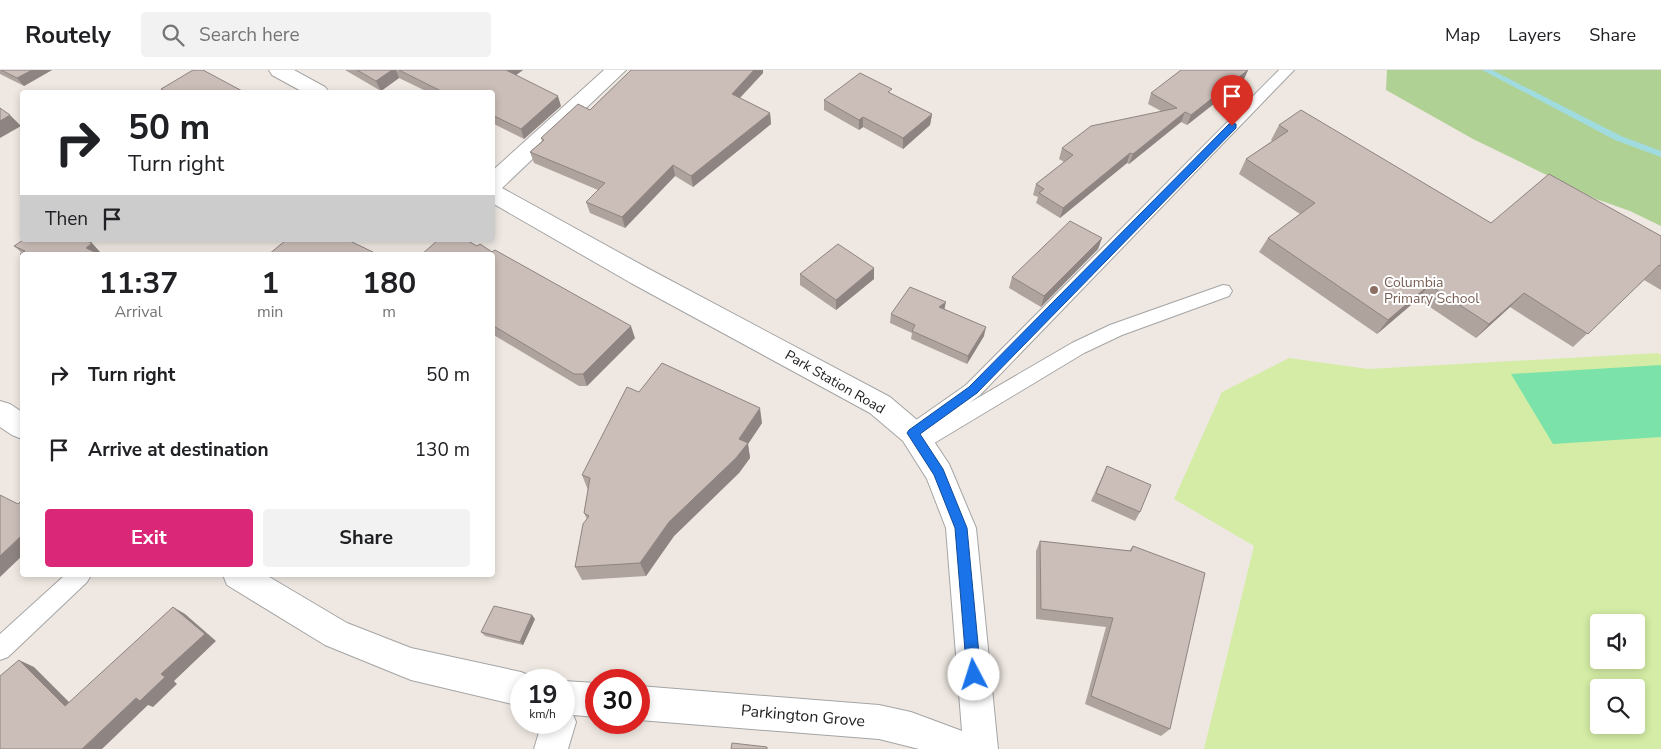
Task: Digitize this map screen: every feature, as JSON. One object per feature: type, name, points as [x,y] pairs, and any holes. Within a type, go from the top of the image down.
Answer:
[{"type":"street","points":[[279,70],[314,90]]},
{"type":"street","points":[[495,181],[616,70]]},
{"type":"street","name":"Park Station Road","points":[[495,194],[640,276],[880,405],[916,438],[939,473],[961,528],[981,749]]},
{"type":"street","points":[[0,412],[20,426]]},
{"type":"street","points":[[241,577],[336,634],[411,664],[510,686]]},
{"type":"street","name":"Parkington Grove","points":[[650,704],[879,722],[911,729],[964,749]]},
{"type":"street","points":[[551,749],[557,734]]},
{"type":"lane","points":[[916,438],[973,390],[1287,70]]},
{"type":"lane","points":[[916,438],[1078,348],[1116,330],[1223,291]]},
{"type":"lane","points":[[0,649],[78,577]]},
{"type":"green space","points":[[1387,70],[1661,70],[1661,226],[1630,211],[1596,199],[1473,139],[1386,90]]},
{"type":"green space","points":[[1658,353],[1661,355],[1661,749],[1204,749],[1254,546],[1174,499],[1222,392],[1289,358],[1368,369]]},
{"type":"green space","points":[[1661,365],[1661,437],[1553,444],[1511,374]]},
{"type":"building","points":[[1,70],[32,70],[17,78]]},
{"type":"building","points":[[193,70],[203,70],[240,90],[161,89]]},
{"type":"building","points":[[357,70],[392,70],[376,81]]},
{"type":"building","points":[[399,70],[506,70],[558,96],[521,129],[495,116],[495,90],[439,90]]},
{"type":"building","points":[[631,70],[754,70],[732,94],[770,113],[691,176],[673,165],[622,217],[586,202],[605,183],[530,152],[544,140],[541,138],[578,104],[590,110]]},
{"type":"building","points":[[1181,70],[1248,70],[1191,115],[1185,112],[1133,154],[1130,153],[1063,208],[1039,193],[1044,189],[1036,184],[1073,155],[1062,148],[1091,126],[1177,108],[1151,93]]},
{"type":"building","points":[[860,73],[892,89],[888,92],[932,114],[903,138],[863,117],[859,120],[824,100]]},
{"type":"building","points":[[0,108],[10,115],[0,121]]},
{"type":"building","points":[[1301,110],[1491,223],[1549,174],[1661,236],[1661,266],[1659,265],[1588,334],[1524,293],[1489,324],[1429,285],[1388,320],[1268,238],[1315,203],[1246,159],[1288,131],[1279,125]]},
{"type":"building","points":[[1070,221],[1102,238],[1044,296],[1012,277]]},
{"type":"building","points":[[20,242],[89,242],[92,243],[86,248],[95,252],[23,252],[25,251],[14,246]]},
{"type":"building","points":[[284,242],[352,242],[373,252],[272,252]]},
{"type":"building","points":[[436,242],[470,242],[477,246],[480,244],[492,252],[424,252]]},
{"type":"building","points":[[838,244],[874,268],[836,300],[800,274]]},
{"type":"building","points":[[495,250],[631,326],[583,374],[574,374],[495,327],[495,252],[492,252]]},
{"type":"building","points":[[910,287],[946,302],[939,307],[986,327],[968,356],[912,331],[915,325],[891,314]]},
{"type":"building","points":[[662,363],[760,408],[739,439],[748,443],[736,458],[669,522],[640,563],[575,567],[583,524],[589,516],[584,513],[590,478],[582,475],[627,387],[639,392]]},
{"type":"building","points":[[1107,466],[1151,485],[1140,512],[1096,493]]},
{"type":"building","points":[[0,495],[18,504],[20,502],[20,537],[0,556]]},
{"type":"building","points":[[1040,541],[1131,551],[1133,546],[1205,573],[1170,729],[1091,696],[1113,618],[1041,609]]},
{"type":"building","points":[[494,606],[532,615],[520,642],[481,632]]},
{"type":"building","points":[[173,607],[205,634],[161,674],[165,677],[140,701],[136,698],[82,749],[0,749],[0,676],[19,660],[65,706]]},
{"type":"building","points":[[732,743],[767,747],[767,749],[731,749]]},
{"type":"waterway","points":[[1486,70],[1618,138],[1661,154]]},
{"type":"place","name":"Columbia Primary School","points":[[1374,290]]},
{"type":"route","points":[[974,675],[961,528],[939,473],[913,433],[973,390],[1232,126]]}]
